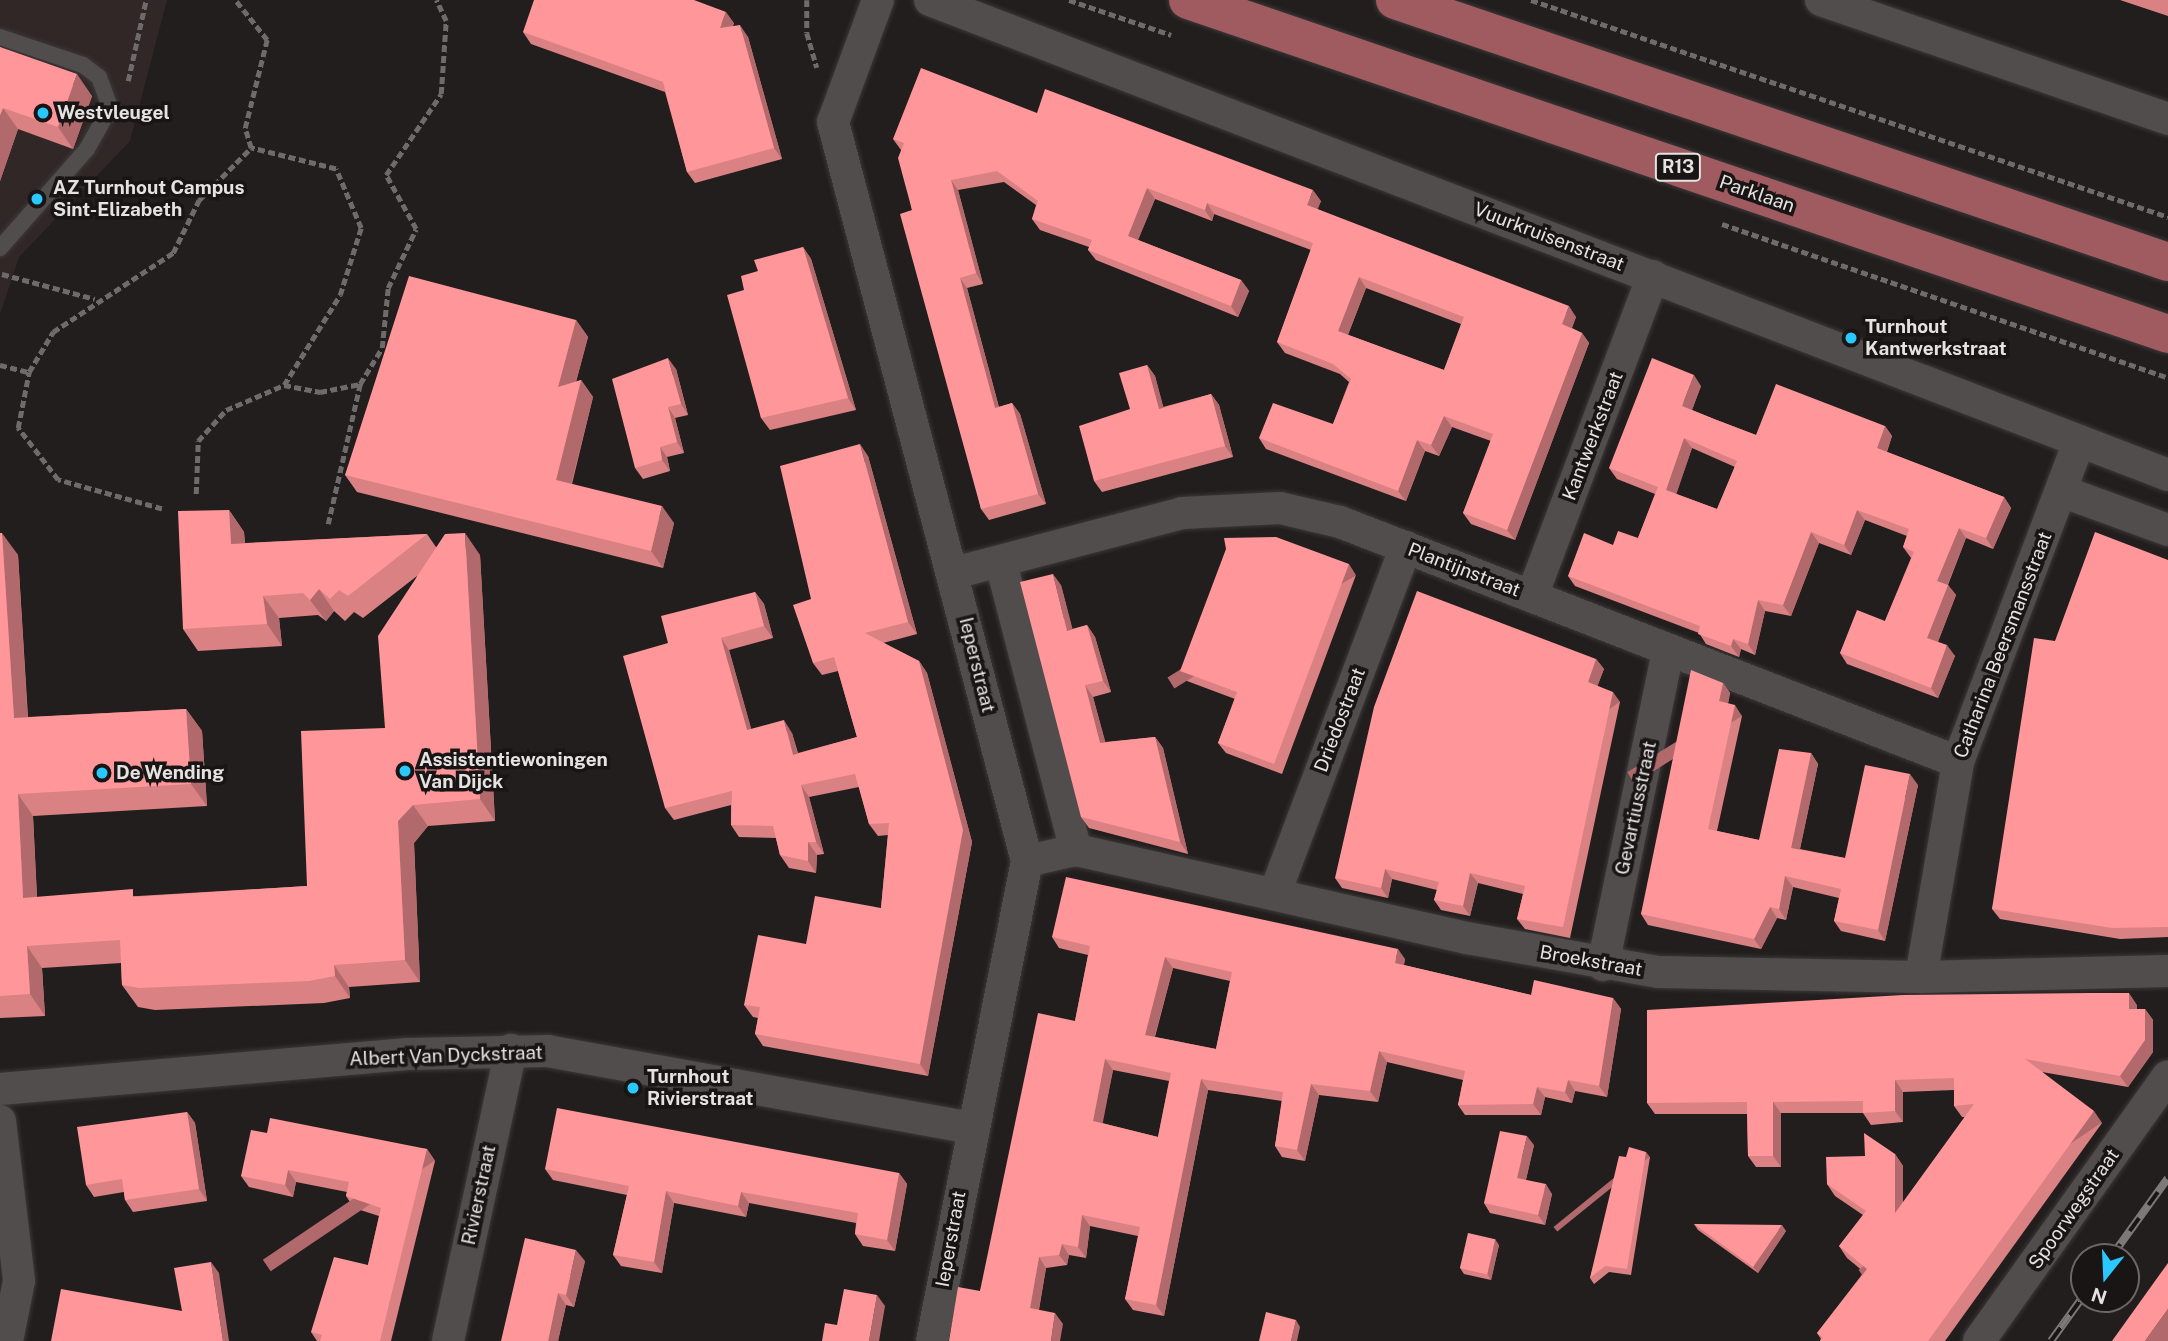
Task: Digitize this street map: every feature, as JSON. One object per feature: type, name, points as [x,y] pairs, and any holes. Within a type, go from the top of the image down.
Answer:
[{"type":"main road","name":"Parklaan","points":[[1188,0],[2168,334]]},
{"type":"main road","points":[[1395,0],[2168,262]]},
{"type":"street","name":"Ieperstraat","points":[[878,0],[833,122],[954,573],[1027,861],[971,1128],[932,1341]]},
{"type":"street","name":"Vuurkruisenstraat","points":[[930,0],[2168,475]]},
{"type":"street","points":[[1821,0],[2168,119]]},
{"type":"street","name":"Kantwerkstraat","points":[[1532,596],[1653,276]]},
{"type":"street","name":"Catharina Beersmansstraat","points":[[1921,977],[1958,762],[2078,441]]},
{"type":"street","points":[[2061,491],[2168,530]]},
{"type":"street","name":"Plantijnstraat","points":[[954,573],[1001,563],[1182,513],[1236,505],[1307,514],[1406,547],[1958,762]]},
{"type":"street","name":"Driedostraat","points":[[1275,892],[1406,547]]},
{"type":"street","points":[[1001,563],[1076,850]]},
{"type":"street","name":"Gevartiusstraat","points":[[1604,965],[1668,650]]},
{"type":"street","name":"Broekstraat","points":[[1027,861],[1076,850],[1604,965],[1658,972],[1921,977],[2168,971]]},
{"type":"street","name":"Albert Van Dyckstraat","points":[[0,1089],[511,1050],[548,1051],[971,1128]]},
{"type":"street","name":"Rivierstraat","points":[[448,1341],[511,1050]]},
{"type":"street","name":"Spoorwegstraat","points":[[1979,1341],[2168,1076]]},
{"type":"street","points":[[0,1121],[19,1281],[8,1341]]},
{"type":"lane","points":[[0,37],[83,65],[99,77],[110,108],[88,149],[0,248]]},
{"type":"path","points":[[110,108],[126,89],[146,0]]},
{"type":"path","points":[[236,0],[267,40],[245,128],[251,148]]},
{"type":"path","points":[[328,524],[360,384],[382,348],[388,288],[416,229],[386,175],[441,94],[446,22],[436,0]]},
{"type":"path","points":[[1531,0],[2168,217]]},
{"type":"path","points":[[162,509],[58,480],[18,428],[29,372],[53,332],[95,299],[173,253],[199,200],[251,148]]},
{"type":"path","points":[[251,148],[335,169],[360,228],[340,295],[284,385]]},
{"type":"path","points":[[0,273],[95,299]]},
{"type":"path","points":[[0,365],[29,372]]},
{"type":"path","points":[[196,494],[198,442],[226,410],[284,385],[320,392],[360,384]]},
{"type":"shaded area","name":"AZ Turnhout Campus Sint-Elizabeth","points":[[0,0],[167,0],[130,141],[19,257],[0,314]]},
{"type":"building","points":[[534,0],[694,0],[726,12],[720,28],[740,25],[774,148],[687,172],[663,82],[523,32]]},
{"type":"building","points":[[0,47],[77,74],[58,127],[3,108],[0,115]]},
{"type":"building","points":[[921,68],[1037,113],[1045,89],[1313,190],[1307,205],[1569,306],[1562,324],[1582,333],[1507,530],[1463,513],[1493,434],[1444,416],[1431,445],[1417,440],[1398,491],[1259,438],[1273,403],[1333,424],[1351,379],[1333,364],[1277,342],[1313,243],[1207,203],[1205,210],[1147,188],[1128,236],[1241,280],[1231,306],[1088,250],[1092,240],[1032,219],[1038,201],[997,171],[951,180],[976,273],[960,278],[995,408],[1012,403],[1038,494],[981,509],[900,214],[912,210],[898,158],[904,143],[893,139]],"holes":[[[1359,277],[1464,317],[1444,370],[1338,331]]]},
{"type":"building","points":[[803,247],[848,398],[761,418],[727,295],[744,290],[741,276],[758,271],[754,260]]},
{"type":"building","points":[[409,276],[576,320],[558,387],[581,380],[556,480],[662,506],[651,551],[345,475]]},
{"type":"building","points":[[668,358],[681,404],[668,407],[677,442],[660,447],[662,460],[635,468],[612,379]]},
{"type":"building","points":[[1652,358],[1694,375],[1682,406],[1714,419],[1756,435],[1776,384],[1885,426],[1877,448],[2004,497],[1986,538],[1959,528],[1937,581],[1948,585],[1927,638],[1947,645],[1931,688],[1840,653],[1857,610],[1885,621],[1914,552],[1903,547],[1909,529],[1857,510],[1844,545],[1811,532],[1783,605],[1758,600],[1748,644],[1733,639],[1731,646],[1698,634],[1700,626],[1568,576],[1584,533],[1613,545],[1618,531],[1638,538],[1658,487],[1665,489],[1609,468]],"holes":[[[1684,438],[1737,461],[1717,509],[1666,490]]]},
{"type":"building","points":[[1147,365],[1159,409],[1211,394],[1225,446],[1094,481],[1079,426],[1130,409],[1119,373]]},
{"type":"building","points":[[860,444],[908,622],[865,633],[919,661],[963,830],[920,1064],[755,1034],[760,1007],[744,1005],[758,935],[806,944],[815,896],[881,908],[889,823],[869,824],[855,774],[801,785],[816,842],[808,842],[808,861],[780,855],[773,826],[731,825],[732,791],[665,808],[623,656],[668,643],[661,616],[755,592],[764,626],[721,638],[747,730],[784,720],[793,755],[857,737],[834,657],[813,663],[793,605],[811,599],[780,466]]},
{"type":"building","points":[[229,510],[231,544],[427,534],[348,596],[339,590],[330,599],[319,589],[310,600],[303,593],[263,596],[267,624],[183,629],[178,511]]},
{"type":"building","points":[[2095,532],[2168,560],[2168,927],[2112,928],[1992,909],[2034,638],[2055,641]]},
{"type":"building","points":[[0,533],[14,718],[186,709],[191,784],[18,794],[23,898],[133,889],[133,897],[307,886],[301,731],[385,728],[378,636],[445,534],[465,533],[480,799],[413,805],[398,821],[405,960],[334,965],[335,976],[309,981],[139,988],[122,985],[120,940],[27,946],[30,994],[0,996]]},
{"type":"building","points":[[1276,537],[1349,564],[1274,764],[1218,743],[1237,692],[1180,671],[1226,549],[1224,538]]},
{"type":"building","points":[[1053,574],[1067,631],[1087,625],[1103,681],[1085,685],[1100,743],[1155,737],[1180,842],[1081,817],[1020,582]]},
{"type":"building","points":[[1417,591],[1596,659],[1588,682],[1613,692],[1563,927],[1517,919],[1525,886],[1470,873],[1463,906],[1434,900],[1439,882],[1385,869],[1381,888],[1335,878],[1374,707]]},
{"type":"building","points":[[1691,670],[1723,683],[1719,701],[1735,705],[1708,829],[1759,840],[1779,749],[1811,753],[1791,848],[1845,858],[1865,765],[1910,774],[1878,930],[1834,921],[1841,889],[1785,876],[1779,909],[1770,907],[1754,939],[1641,914]]},
{"type":"building","points":[[1066,877],[1398,949],[1395,963],[1531,995],[1534,980],[1613,998],[1599,1086],[1568,1080],[1565,1092],[1537,1087],[1533,1104],[1458,1105],[1465,1071],[1379,1051],[1370,1091],[1311,1084],[1297,1150],[1275,1146],[1283,1092],[1201,1079],[1156,1305],[1125,1299],[1140,1227],[1082,1215],[1078,1247],[1062,1244],[1059,1255],[1039,1257],[1030,1308],[1055,1313],[1051,1341],[949,1341],[958,1287],[980,1291],[1038,1013],[1075,1021],[1090,946],[1052,937]],"holes":[[[1165,957],[1232,972],[1216,1049],[1145,1035]],[[1105,1059],[1171,1073],[1158,1137],[1093,1121]]]},
{"type":"building","points":[[2129,993],[2129,1009],[2145,1009],[2145,1040],[2120,1076],[2025,1059],[2094,1111],[1928,1341],[1820,1341],[1822,1337],[1817,1333],[1867,1269],[1839,1246],[1866,1211],[1827,1184],[1826,1157],[1865,1156],[1864,1133],[1895,1154],[1895,1213],[1974,1104],[1954,1106],[1954,1078],[1895,1080],[1895,1111],[1863,1113],[1863,1101],[1773,1102],[1773,1156],[1748,1156],[1747,1102],[1647,1103],[1647,1010],[1904,995]]},
{"type":"building","points":[[557,1108],[899,1173],[887,1240],[855,1234],[858,1213],[741,1192],[738,1206],[666,1191],[654,1262],[613,1255],[629,1186],[545,1169]]},
{"type":"building","points":[[187,1112],[199,1189],[125,1200],[122,1179],[86,1185],[77,1127]]},
{"type":"building","points":[[270,1118],[427,1149],[380,1341],[320,1341],[322,1335],[311,1332],[334,1257],[368,1265],[381,1208],[346,1196],[349,1182],[288,1170],[285,1185],[241,1176],[251,1130],[267,1133]]},
{"type":"building","points":[[1500,1131],[1527,1136],[1517,1178],[1546,1184],[1538,1215],[1484,1203]]},
{"type":"building","points":[[1629,1147],[1646,1152],[1627,1269],[1605,1266],[1590,1278],[1619,1156],[1626,1157]]},
{"type":"building","points":[[1694,1224],[1782,1225],[1753,1267]]},
{"type":"building","points":[[1468,1233],[1495,1239],[1487,1274],[1460,1268]]},
{"type":"building","points":[[525,1238],[576,1250],[566,1295],[558,1293],[548,1341],[501,1341]]},
{"type":"building","points":[[211,1262],[223,1341],[51,1341],[61,1289],[182,1311],[174,1268]]},
{"type":"building","points":[[2168,1263],[2168,1309],[2145,1341],[2112,1341],[2132,1313],[2140,1313],[2140,1302]]},
{"type":"building","points":[[844,1289],[877,1295],[869,1341],[822,1341],[825,1323],[837,1325]]},
{"type":"building","points":[[1266,1312],[1296,1320],[1291,1341],[1259,1341]]},
{"type":"railway","points":[[2121,1243],[2168,1178]]},
{"type":"railway","points":[[2051,1341],[2071,1313]]},
{"type":"place","name":"Westvleugel","points":[[43,113]]},
{"type":"place","name":"AZ Turnhout Campus Sint-Elizabeth","points":[[37,199]]},
{"type":"place","name":"Turnhout Kantwerkstraat","points":[[1851,338]]},
{"type":"place","name":"Assistentiewoningen Van Dijck","points":[[405,771]]},
{"type":"place","name":"De Wending","points":[[102,773]]},
{"type":"place","name":"Turnhout Rivierstraat","points":[[633,1088]]}]
